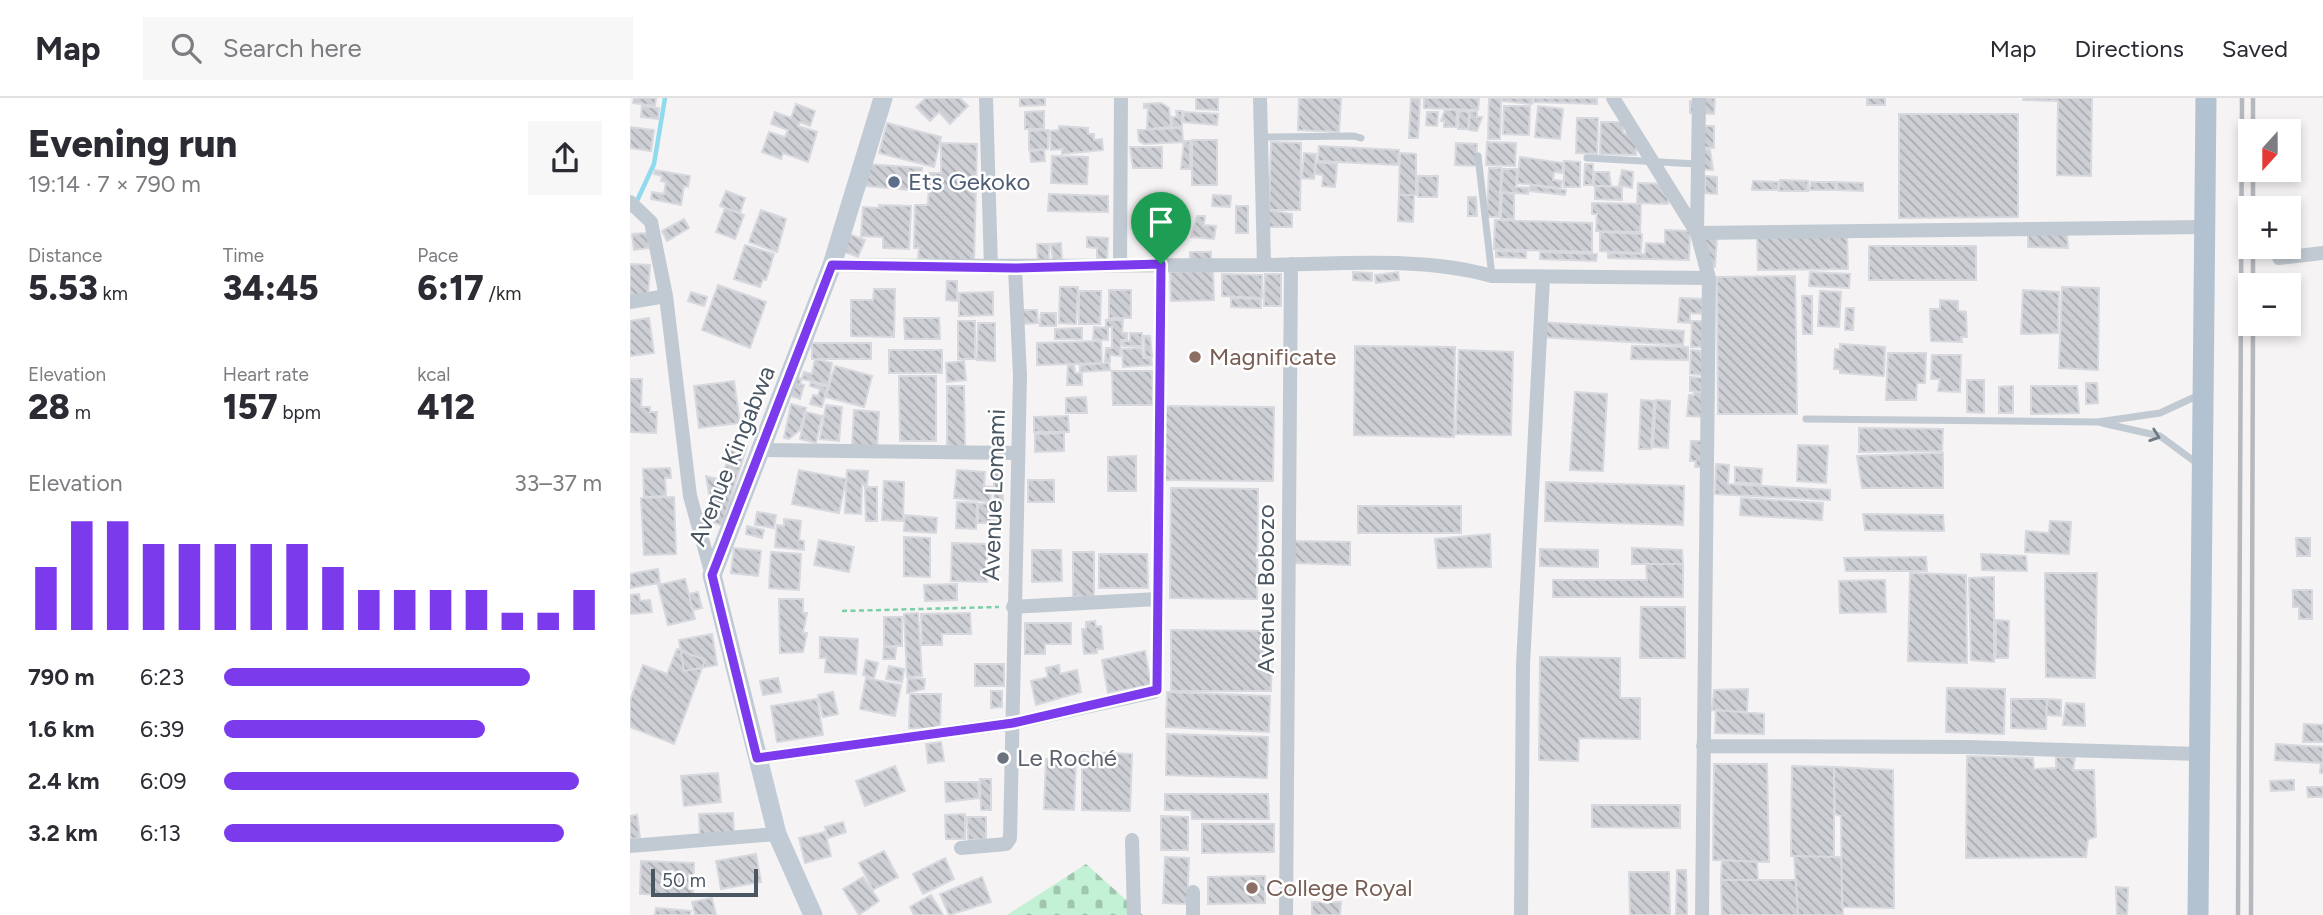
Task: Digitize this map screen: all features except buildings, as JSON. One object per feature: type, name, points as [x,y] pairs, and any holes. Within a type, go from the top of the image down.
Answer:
[{"type":"main road","points":[[2198,915],[2206,98]]},
{"type":"street","name":"Avenue Kingabwa","points":[[813,915],[777,834],[712,575],[832,265],[883,98]]},
{"type":"street","points":[[986,98],[991,268]]},
{"type":"street","points":[[1120,264],[1121,98]]},
{"type":"street","points":[[1259,98],[1264,265]]},
{"type":"street","points":[[1613,98],[1697,233]]},
{"type":"street","points":[[1699,98],[1697,233],[1709,278],[1702,915]]},
{"type":"street","points":[[630,202],[643,212],[650,222],[666,296],[690,496],[712,575]]},
{"type":"street","points":[[1697,233],[2206,227]]},
{"type":"street","points":[[2301,256],[2323,253]]},
{"type":"street","points":[[832,265],[1015,268],[1120,264],[1291,264],[1458,267],[1492,276],[1543,278],[1709,278]]},
{"type":"street","name":"Avenue Bobozo","points":[[1286,915],[1291,264]]},
{"type":"street","name":"Avenue Lomami","points":[[961,848],[997,847],[1006,844],[1010,838],[1020,376],[1015,268]]},
{"type":"street","points":[[1521,915],[1523,665],[1543,278]]},
{"type":"street","points":[[630,302],[666,296]]},
{"type":"street","points":[[762,450],[1017,453]]},
{"type":"street","points":[[1013,607],[1158,598]]},
{"type":"street","points":[[757,758],[1013,723],[1154,692]]},
{"type":"street","points":[[1703,746],[1968,747],[2200,754]]},
{"type":"street","points":[[630,846],[777,834]]},
{"type":"street","points":[[1132,841],[1134,915]]},
{"type":"street","points":[[1192,915],[1193,892]]},
{"type":"lane","points":[[1260,137],[1361,138]]},
{"type":"lane","points":[[1478,156],[1492,276]]},
{"type":"lane","points":[[1587,158],[1698,164]]},
{"type":"lane","points":[[1154,692],[1159,682],[1161,264]]},
{"type":"lane","points":[[1805,419],[2098,422],[2160,414],[2204,392]]},
{"type":"lane","points":[[2098,422],[2160,436],[2204,468]]},
{"type":"path","points":[[842,611],[1013,607]]},
{"type":"green space","points":[[1086,864],[1143,915],[1007,915]]},
{"type":"waterway","points":[[636,203],[654,164],[665,98]]},
{"type":"railway","points":[[2238,915],[2242,98]]},
{"type":"railway","points":[[2253,98],[2253,119]]},
{"type":"railway","points":[[2253,182],[2253,196]]},
{"type":"railway","points":[[2253,259],[2253,273]]},
{"type":"railway","points":[[2251,915],[2253,336]]},
{"type":"place","name":"Ets Gekoko","points":[[894,182]]},
{"type":"place","name":"Magnificate","points":[[1195,357]]},
{"type":"place","name":"Le Roché","points":[[1003,758]]},
{"type":"place","name":"College Royal","points":[[1252,888]]},
{"type":"route","points":[[1161,264],[1157,690],[1013,723],[757,758],[712,575],[832,265],[1015,268],[1161,264]]}]
